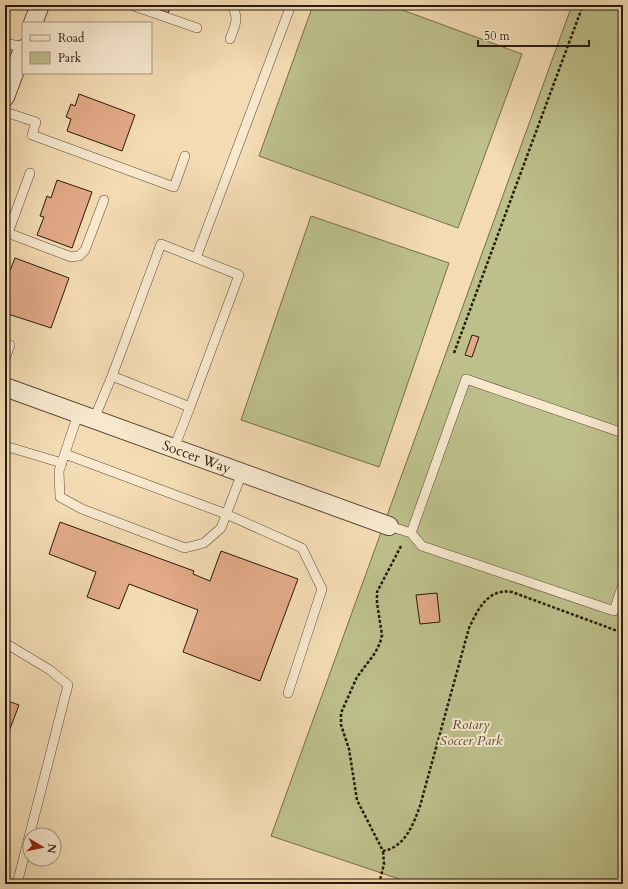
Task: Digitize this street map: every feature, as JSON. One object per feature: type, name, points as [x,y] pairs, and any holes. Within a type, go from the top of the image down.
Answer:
[{"type":"street","points":[[33,22],[40,5]]},
{"type":"street","points":[[5,97],[22,51]]},
{"type":"street","name":"Soccer Way","points":[[5,387],[389,526]]},
{"type":"lane","points":[[131,5],[197,28]]},
{"type":"lane","points":[[230,39],[237,20],[235,10],[231,5]]},
{"type":"lane","points":[[196,258],[291,5]]},
{"type":"lane","points":[[5,43],[22,48]]},
{"type":"lane","points":[[5,112],[36,122],[32,135],[174,187],[185,156]]},
{"type":"lane","points":[[30,173],[6,233],[71,257],[79,256],[85,250],[104,200]]},
{"type":"lane","points":[[174,448],[239,275],[162,244],[112,376],[86,416],[63,459],[59,471],[60,496],[82,509],[185,548],[204,543],[221,528],[242,473]]},
{"type":"lane","points":[[5,343],[10,345],[5,359]]},
{"type":"lane","points":[[112,376],[190,407]]},
{"type":"lane","points":[[411,533],[466,379],[623,433]]},
{"type":"lane","points":[[5,446],[63,459],[226,514],[302,548],[322,589],[288,693]]},
{"type":"lane","points":[[389,526],[411,533],[422,546],[614,611],[623,584]]},
{"type":"lane","points":[[5,643],[50,670],[68,685],[16,884]]},
{"type":"path","points":[[454,353],[583,5]]},
{"type":"path","points":[[379,884],[384,864],[383,851],[357,800],[349,749],[341,725],[342,713],[357,677],[375,654],[380,643],[382,634],[377,602],[378,592],[401,546]]},
{"type":"path","points":[[383,851],[390,850],[400,843],[412,828],[422,800],[469,628],[477,610],[487,599],[498,592],[512,592],[623,633]]},
{"type":"green space","points":[[313,5],[389,5],[522,54],[458,228],[259,156]]},
{"type":"green space","name":"Rotary Soccer Park","points":[[572,5],[623,5],[623,884],[414,884],[271,836]]},
{"type":"green space","points":[[311,216],[449,263],[379,467],[241,420]]},
{"type":"building","points":[[146,5],[171,5],[168,13]]},
{"type":"building","points":[[79,94],[135,115],[122,151],[67,131],[71,119],[66,117],[71,104],[75,106]]},
{"type":"building","points":[[57,180],[92,192],[72,248],[37,235],[44,217],[40,216],[47,196],[51,198]]},
{"type":"building","points":[[15,258],[69,278],[51,328],[5,313],[5,283]]},
{"type":"building","points":[[472,335],[479,337],[472,357],[465,355]]},
{"type":"building","points":[[60,522],[194,571],[193,574],[210,581],[221,551],[298,579],[260,681],[183,652],[198,610],[129,584],[119,609],[87,597],[96,572],[49,554]]},
{"type":"building","points":[[437,593],[440,622],[420,624],[416,595]]},
{"type":"building","points":[[5,700],[19,705],[5,742]]}]
